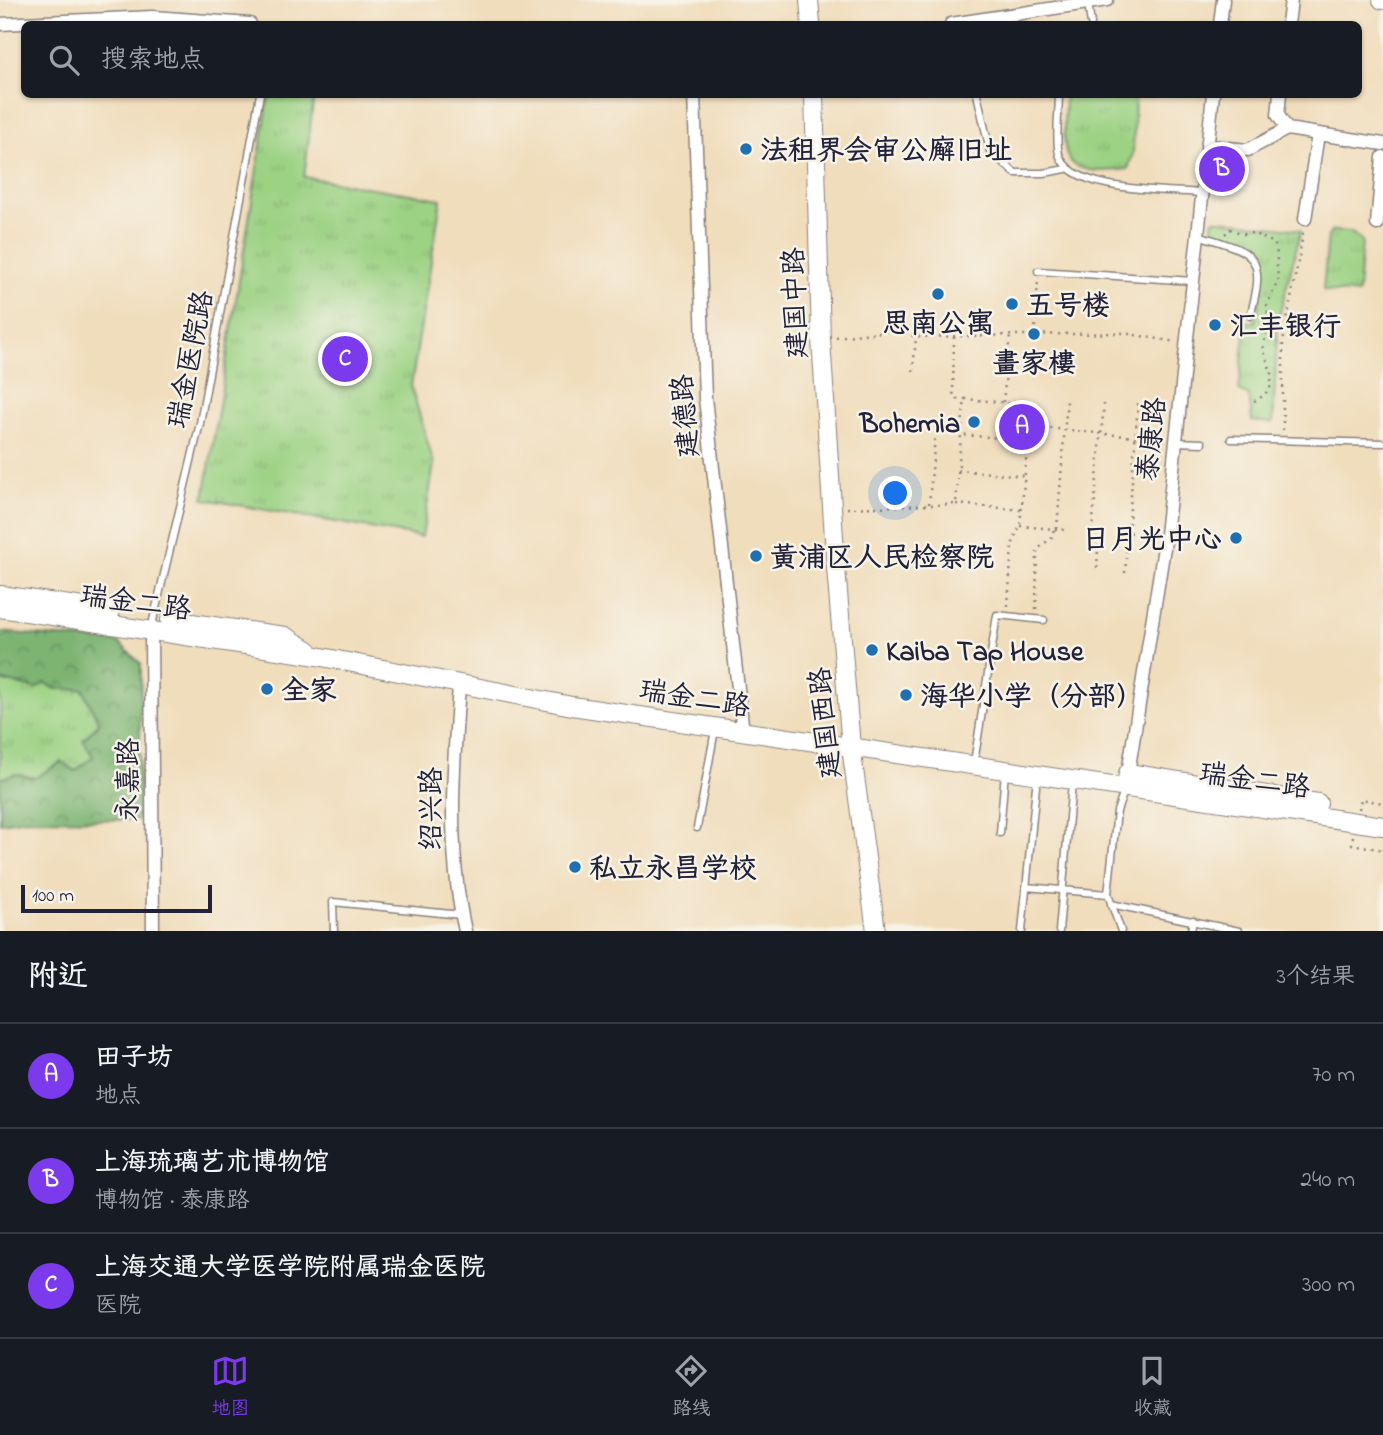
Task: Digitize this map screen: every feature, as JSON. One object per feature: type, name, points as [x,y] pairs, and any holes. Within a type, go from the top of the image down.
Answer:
[{"type":"main road","points":[[809,0],[811,21]]},
{"type":"main road","name":"建国中路","points":[[814,98],[821,339],[833,509]]},
{"type":"main road","name":"建国西路","points":[[833,509],[851,747],[876,931]]},
{"type":"main road","points":[[0,595],[151,623]]},
{"type":"main road","name":"瑞金二路","points":[[0,608],[151,623],[458,686],[743,732],[1072,779],[1127,780],[1383,826]]},
{"type":"main road","points":[[1127,780],[1383,814]]},
{"type":"street","points":[[972,21],[1107,0]]},
{"type":"street","points":[[1220,21],[1223,0]]},
{"type":"street","points":[[1288,21],[1291,0]]},
{"type":"street","points":[[66,21],[153,17],[208,21]]},
{"type":"street","points":[[0,24],[21,23]]},
{"type":"street","name":"建德路","points":[[694,98],[705,398],[743,732]]},
{"type":"street","name":"泰康路","points":[[1127,780],[1166,535],[1213,98]]},
{"type":"street","points":[[1280,98],[1278,115],[1287,129]]},
{"type":"street","points":[[1207,146],[1248,150],[1287,129],[1383,144]]},
{"type":"street","points":[[1306,219],[1318,135]]},
{"type":"street","points":[[1377,224],[1383,157]]},
{"type":"street","name":"永嘉路","points":[[151,623],[153,931]]},
{"type":"street","name":"绍兴路","points":[[458,686],[452,789],[455,888],[464,931]]},
{"type":"lane","points":[[1088,4],[1091,21]]},
{"type":"lane","name":"瑞金医院路","points":[[151,623],[200,422],[259,98]]},
{"type":"lane","points":[[977,98],[990,151],[1015,173],[1044,173],[1066,169],[1093,182],[1202,193]]},
{"type":"lane","points":[[1059,98],[1059,153],[1066,169]]},
{"type":"lane","points":[[1198,235],[1247,252],[1255,263],[1259,278],[1250,316]]},
{"type":"lane","points":[[1038,271],[1193,281]]},
{"type":"lane","points":[[1231,439],[1383,443]]},
{"type":"lane","points":[[1176,442],[1202,443]]},
{"type":"lane","points":[[974,765],[997,614],[1044,620]]},
{"type":"lane","points":[[697,828],[715,727]]},
{"type":"lane","points":[[1000,833],[1005,769]]},
{"type":"lane","points":[[1022,931],[1037,774]]},
{"type":"lane","points":[[1059,931],[1072,779]]},
{"type":"lane","points":[[1121,931],[1108,894],[1117,811],[1127,780]]},
{"type":"lane","points":[[1026,887],[1108,894]]},
{"type":"lane","points":[[334,931],[333,902],[461,915]]},
{"type":"lane","points":[[1111,904],[1239,931]]},
{"type":"lane","points":[[1191,931],[1193,920]]},
{"type":"path","points":[[1283,440],[1283,342],[1306,219]]},
{"type":"path","points":[[1224,234],[1230,229],[1243,234],[1253,233],[1275,243],[1276,248],[1275,265],[1279,278],[1267,305],[1268,325],[1263,349],[1272,374],[1270,389],[1250,403]]},
{"type":"path","points":[[1035,334],[1038,271]]},
{"type":"path","points":[[821,339],[900,330],[915,337],[1123,333],[1186,343]]},
{"type":"path","points":[[1003,402],[1010,335]]},
{"type":"path","points":[[954,336],[953,393],[957,398],[1032,405],[1020,526],[1012,545],[1008,616]]},
{"type":"path","points":[[913,371],[915,337]]},
{"type":"path","points":[[956,504],[965,399]]},
{"type":"path","points":[[1035,619],[1039,579],[1037,550],[1052,537],[1055,528],[1067,399]]},
{"type":"path","points":[[1125,573],[1138,403]]},
{"type":"path","points":[[1097,568],[1100,531],[1090,531],[1104,404]]},
{"type":"path","points":[[1030,426],[1152,439]]},
{"type":"path","points":[[961,435],[1028,440]]},
{"type":"path","points":[[929,504],[935,437]]},
{"type":"path","points":[[958,470],[1025,476]]},
{"type":"path","points":[[833,509],[956,504],[1022,510]]},
{"type":"path","points":[[1020,526],[1066,530]]},
{"type":"path","points":[[1123,532],[1135,533]]},
{"type":"green space","points":[[269,98],[314,98],[304,177],[441,199],[411,386],[434,464],[422,537],[204,499]]},
{"type":"green space","points":[[1065,98],[1135,98],[1133,153],[1128,169],[1087,170],[1076,165],[1065,148]]},
{"type":"green space","points":[[1213,219],[1301,230],[1278,320],[1273,423],[1252,421],[1249,396],[1239,391],[1246,322],[1255,322],[1263,286],[1264,260],[1259,251],[1249,244],[1234,237],[1211,232]]},
{"type":"green space","points":[[1332,231],[1350,232],[1362,241],[1358,294],[1323,290],[1328,236]]},
{"type":"green space","points":[[0,632],[118,642],[141,664],[139,820],[27,819],[0,823],[0,779],[15,774],[35,778],[62,762],[75,771],[93,757],[83,740],[99,723],[83,689],[56,689],[45,683],[36,689],[0,680]]},
{"type":"green space","points":[[0,680],[5,683],[45,683],[56,689],[83,689],[99,723],[93,757],[75,771],[61,762],[35,778],[15,774],[0,779]]},
{"type":"place","name":"法租界会审公廨旧址","points":[[746,149]]},
{"type":"place","name":"上海琉璃艺术博物馆","points":[[1222,169]]},
{"type":"place","name":"思南公寓","points":[[938,294]]},
{"type":"place","name":"五号楼","points":[[1012,304]]},
{"type":"place","name":"汇丰银行","points":[[1215,325]]},
{"type":"place","name":"畫家樓","points":[[1034,334]]},
{"type":"place","name":"上海交通大学医学院附属瑞金医院","points":[[345,359]]},
{"type":"place","name":"Bohemia","points":[[974,422]]},
{"type":"place","name":"田子坊","points":[[1022,427]]},
{"type":"place","name":"日月光中心","points":[[1236,538]]},
{"type":"place","name":"黄浦区人民检察院","points":[[756,556]]},
{"type":"place","name":"Kaiba Tap House","points":[[872,650]]},
{"type":"place","name":"全家","points":[[267,689]]},
{"type":"place","name":"海华小学（分部）","points":[[906,695]]},
{"type":"place","name":"私立永昌学校","points":[[575,867]]}]
